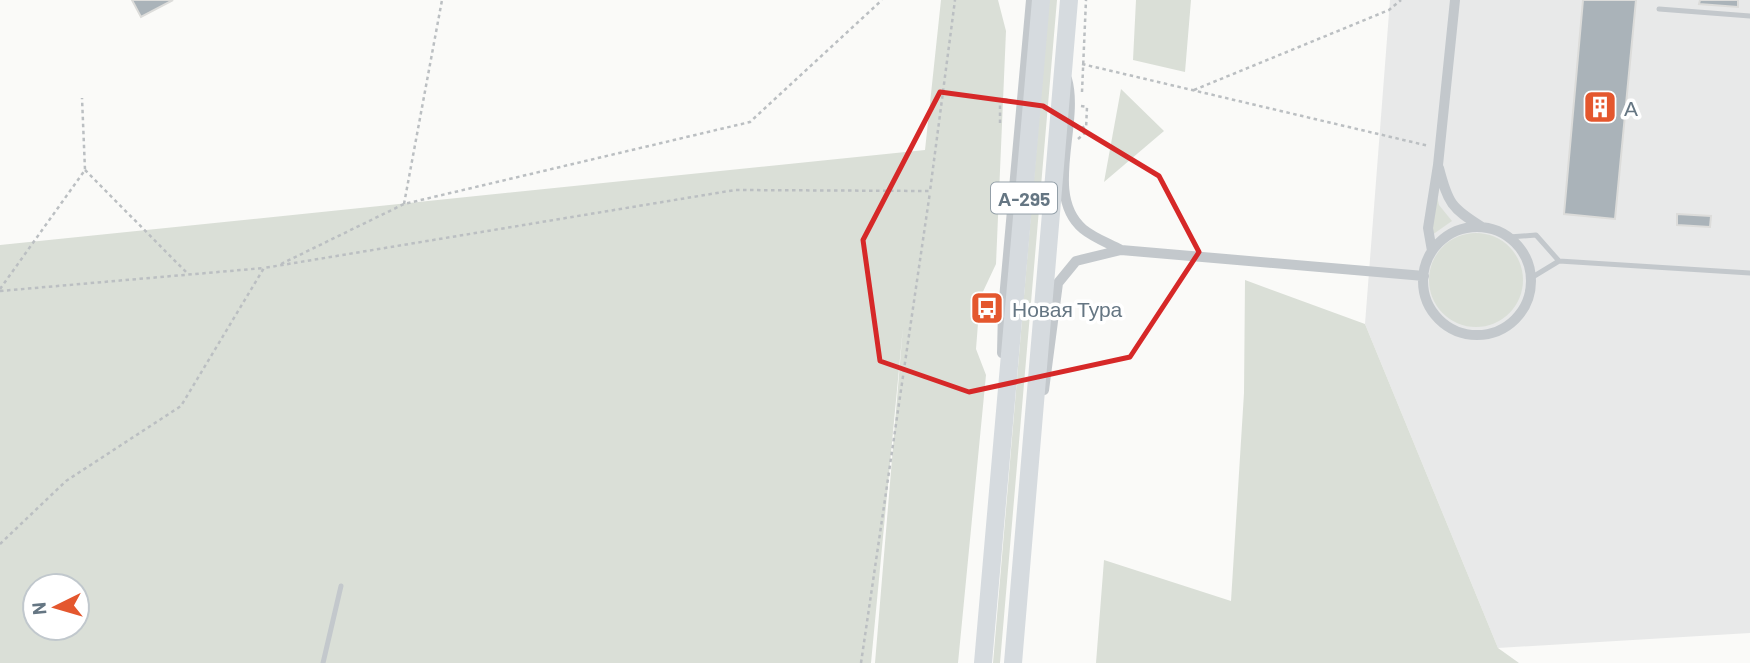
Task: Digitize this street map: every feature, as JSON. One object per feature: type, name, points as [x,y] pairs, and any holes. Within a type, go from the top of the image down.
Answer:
[{"type":"highway","name":"А-295","points":[[983,663],[1041,0]]},
{"type":"highway","name":"А-295","points":[[1013,663],[1032,411],[1072,64],[1069,0]]},
{"type":"street","points":[[1024,0],[1029,20]]},
{"type":"street","name":"А-295","points":[[1006,396],[1003,310],[1031,0]]},
{"type":"street","points":[[1438,165],[1454,210],[1482,227],[1509,237],[1524,254],[1531,278],[1526,302],[1520,313],[1501,329],[1476,334],[1452,328],[1434,312],[1424,291],[1424,276],[1432,251],[1428,228],[1438,165],[1455,0]]},
{"type":"street","points":[[1072,64],[1065,200],[1081,227],[1121,250]]},
{"type":"street","points":[[1432,251],[1454,232],[1482,227]]},
{"type":"street","points":[[1032,411],[1045,386],[1058,283],[1076,261],[1121,250],[1424,276]]},
{"type":"lane","points":[[1659,9],[1750,16]]},
{"type":"lane","points":[[1509,237],[1536,235],[1559,261]]},
{"type":"lane","points":[[1531,278],[1559,261],[1750,273]]},
{"type":"lane","points":[[323,663],[341,586]]},
{"type":"path","points":[[404,204],[442,0]]},
{"type":"path","points":[[278,265],[404,204],[750,122],[882,0]]},
{"type":"path","points":[[861,663],[955,0]]},
{"type":"path","points":[[1194,90],[1389,10],[1401,0]]},
{"type":"path","points":[[1072,64],[1440,148]]},
{"type":"path","points":[[0,290],[85,170],[82,98]]},
{"type":"path","points":[[1000,100],[1000,123]]},
{"type":"path","points":[[1086,132],[1087,107]]},
{"type":"path","points":[[85,170],[188,274]]},
{"type":"path","points":[[0,290],[264,268],[735,190],[930,191]]},
{"type":"path","points":[[0,544],[66,481],[181,406],[264,268]]},
{"type":"highlighted area","points":[[940,92],[1043,106],[1159,176],[1199,252],[1130,357],[969,392],[880,361],[863,240]]},
{"type":"shaded area","points":[[941,0],[998,0],[1006,31],[996,264],[980,298],[976,349],[986,375],[958,663],[875,663],[903,327],[871,663],[0,663],[0,245],[925,150]]},
{"type":"shaded area","points":[[1049,0],[1057,0],[1000,663],[993,663]]},
{"type":"shaded area","points":[[1136,0],[1191,0],[1185,72],[1133,60]]},
{"type":"shaded area","points":[[1390,0],[1750,0],[1750,633],[1498,648],[1365,324]]},
{"type":"shaded area","points":[[1121,89],[1164,131],[1104,182]]},
{"type":"shaded area","points":[[1436,192],[1439,205],[1452,221],[1432,235]]},
{"type":"shaded area","points":[[1476,233],[1494,237],[1509,247],[1519,262],[1523,280],[1519,298],[1509,313],[1494,323],[1476,327],[1458,323],[1443,313],[1433,298],[1429,280],[1433,262],[1443,247],[1458,237]]},
{"type":"shaded area","points":[[1245,280],[1365,324],[1498,648],[1519,663],[1096,663],[1104,560],[1231,601],[1244,393]]},
{"type":"building","points":[[132,0],[173,0],[141,17]]},
{"type":"building","name":"А","points":[[1583,0],[1636,0],[1615,219],[1564,214]]},
{"type":"building","points":[[1700,0],[1738,0],[1738,7],[1699,4]]},
{"type":"building","points":[[1677,214],[1711,216],[1710,227],[1677,225]]},
{"type":"place","name":"А","points":[[1600,107]]},
{"type":"place","name":"Новая Тура","points":[[987,308]]}]
